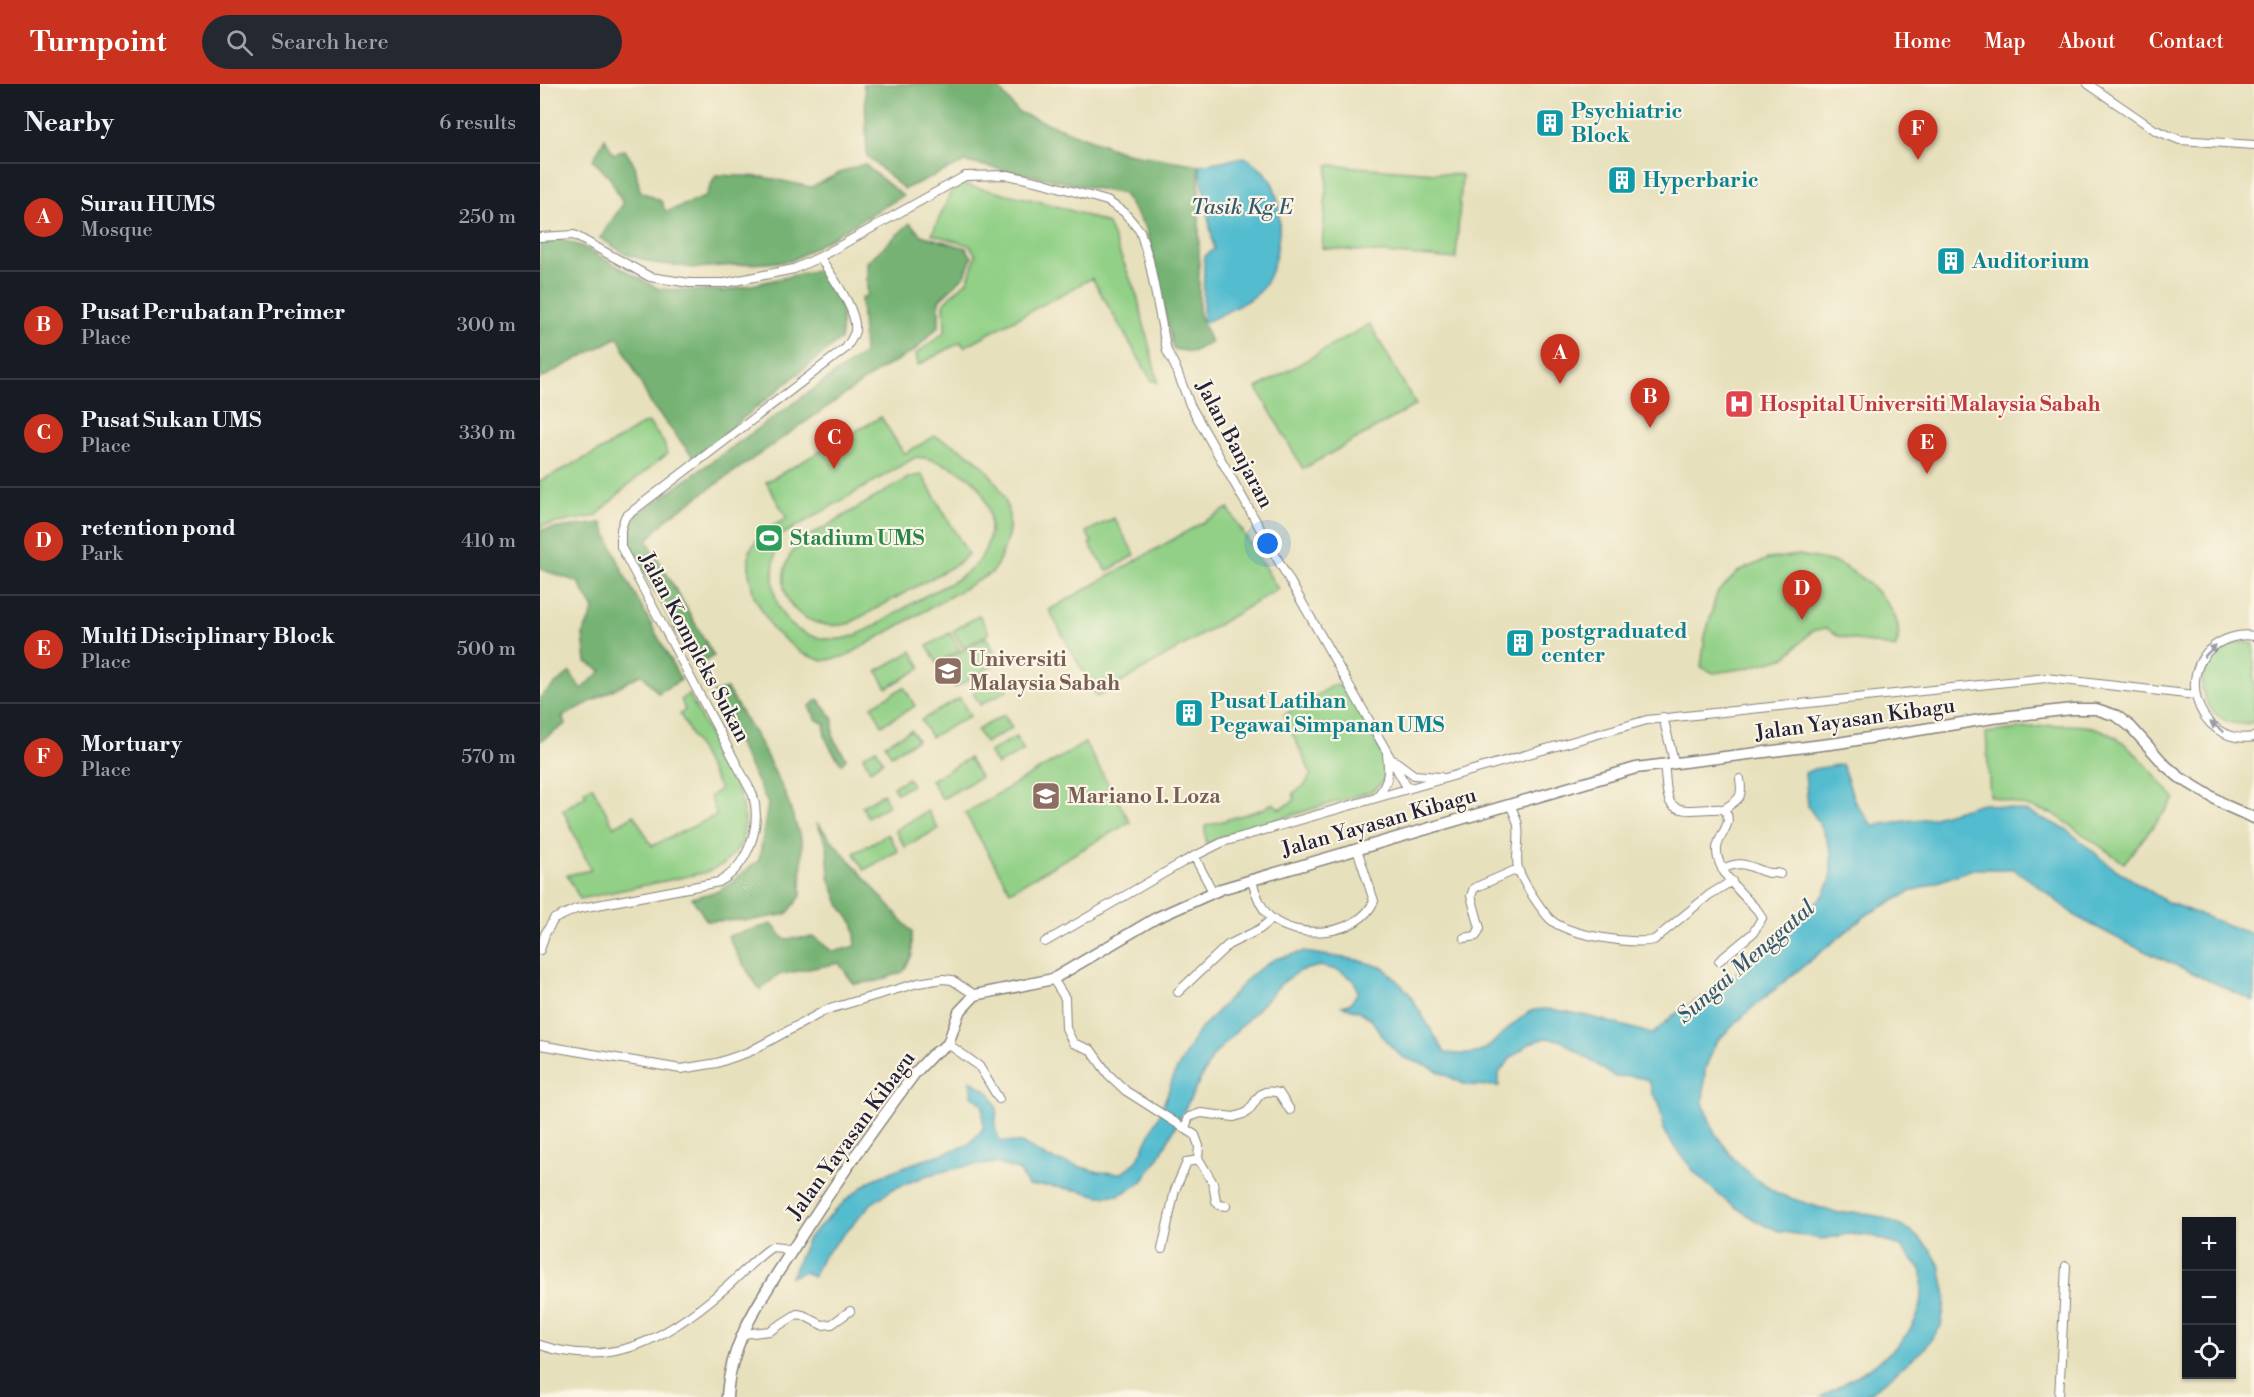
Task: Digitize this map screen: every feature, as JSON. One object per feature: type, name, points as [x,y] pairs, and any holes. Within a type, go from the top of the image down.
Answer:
[{"type":"street","points":[[2088,84],[2155,130],[2180,140],[2254,145]]},
{"type":"street","name":"Jalan Banjaran","points":[[540,237],[574,235],[650,277],[690,283],[725,283],[794,269],[820,257],[965,176],[1008,175],[1107,201],[1124,212],[1140,231],[1149,260],[1167,351],[1190,405],[1408,789]]},
{"type":"street","name":"Jalan Kompleks Sukan","points":[[540,951],[545,934],[554,919],[576,909],[719,882],[730,875],[744,859],[749,847],[756,824],[753,795],[621,547],[621,529],[624,517],[846,348],[855,329],[853,313],[820,257]]},
{"type":"street","points":[[2254,636],[2234,636],[2219,642],[2206,652],[2196,673],[2195,695],[2202,713],[2215,727],[2238,737],[2254,736]]},
{"type":"street","points":[[1045,942],[1194,856],[1223,842],[1605,730],[1663,717],[2046,678],[2195,695]]},
{"type":"street","name":"Jalan Yayasan Kibagu","points":[[975,995],[1053,979],[1156,918],[1213,892],[1251,879],[1608,775],[1669,763],[1838,743],[2058,710],[2096,709],[2117,716],[2131,727],[2179,777],[2228,806],[2254,818]]},
{"type":"street","points":[[1663,717],[1669,763],[1670,802],[1683,811],[1712,807],[1724,809],[1729,815],[1717,849],[1722,869],[1762,918],[1754,933],[1719,961]]},
{"type":"street","points":[[1387,752],[1414,775],[1446,778]]},
{"type":"street","points":[[1374,798],[1384,789],[1388,777],[1387,752]]},
{"type":"street","points":[[1724,809],[1740,798],[1742,793],[1740,779]]},
{"type":"street","points":[[1510,804],[1519,828],[1518,869],[1522,878],[1551,920],[1584,934],[1645,942],[1654,940],[1709,895],[1732,881]]},
{"type":"street","points":[[1251,879],[1263,909],[1272,919],[1286,927],[1314,933],[1350,925],[1371,908],[1374,901],[1357,849]]},
{"type":"street","points":[[1194,856],[1213,892]]},
{"type":"street","points":[[1722,869],[1735,863],[1754,866],[1767,873],[1780,874]]},
{"type":"street","points":[[1464,938],[1476,936],[1480,928],[1471,896],[1474,888],[1518,869]]},
{"type":"street","points":[[1178,992],[1228,945],[1260,929],[1272,919]]},
{"type":"street","points":[[1053,979],[1065,998],[1066,1028],[1073,1043],[1091,1050],[1116,1083],[1157,1113],[1182,1126],[1197,1139],[1198,1160],[1213,1183],[1216,1201],[1226,1206]]},
{"type":"street","points":[[540,1045],[681,1069],[717,1063],[749,1052],[826,1010],[918,983],[952,980],[975,995],[959,1012],[948,1044],[979,1066],[999,1099]]},
{"type":"street","name":"Jalan Yayasan Kibagu","points":[[727,1397],[730,1364],[768,1286],[817,1210],[915,1073],[932,1055],[948,1044]]},
{"type":"street","points":[[1182,1126],[1194,1114],[1226,1118],[1246,1113],[1259,1095],[1268,1091],[1278,1093],[1290,1110]]},
{"type":"street","points":[[1162,1249],[1177,1183],[1187,1162],[1198,1160]]},
{"type":"street","points":[[540,1345],[568,1353],[586,1355],[613,1352],[642,1344],[685,1319],[772,1247],[791,1252]]},
{"type":"street","points":[[2059,1397],[2066,1266]]},
{"type":"street","points":[[743,1334],[770,1331],[797,1314],[822,1325],[832,1324],[850,1311]]},
{"type":"green space","points":[[863,84],[995,84],[1018,112],[1126,153],[1199,165],[1199,314],[1211,342],[1192,352],[1173,349],[1146,228],[1123,194],[965,162],[904,189],[867,156]]},
{"type":"green space","points":[[605,138],[613,154],[625,150],[635,166],[640,191],[661,201],[666,212],[705,197],[716,175],[764,177],[811,187],[864,164],[903,196],[791,261],[696,268],[654,263],[626,254],[600,238],[623,204],[610,178],[593,160]]},
{"type":"green space","points":[[1328,165],[1462,175],[1456,259],[1322,248]]},
{"type":"green space","points":[[955,183],[1052,205],[1108,224],[1137,296],[1158,382],[1152,381],[1092,278],[964,347],[961,342],[918,365],[916,354],[945,332],[944,302],[968,280],[976,255],[969,245],[932,234]]},
{"type":"green space","points":[[910,223],[921,235],[966,248],[972,257],[965,275],[939,300],[939,326],[914,351],[880,370],[669,517],[647,540],[714,656],[695,666],[627,539],[630,520],[864,353],[861,299],[867,295],[867,262]]},
{"type":"green space","points":[[552,237],[581,246],[659,289],[726,291],[817,270],[842,307],[841,339],[694,458],[651,404],[618,337],[540,379],[540,239]]},
{"type":"green space","points":[[1370,324],[1416,405],[1303,469],[1257,388]]},
{"type":"green space","name":"Stadium UMS","points":[[881,417],[904,454],[935,436],[961,449],[982,465],[997,484],[1007,505],[1009,528],[1007,539],[993,572],[846,656],[823,661],[801,653],[773,630],[754,596],[749,574],[749,551],[763,532],[787,518],[766,482]],"holes":[[[916,457],[963,473],[978,485],[982,492],[988,507],[990,531],[989,539],[978,562],[957,579],[853,636],[828,639],[812,636],[798,629],[787,620],[779,608],[775,595],[774,565],[780,536]]]},
{"type":"green space","points":[[649,423],[664,443],[667,454],[626,487],[596,516],[540,526],[540,481],[605,448],[643,424]]},
{"type":"green space","points":[[922,475],[968,554],[961,562],[848,624],[820,624],[798,612],[790,603],[785,592],[784,579],[787,561],[794,550],[806,538],[910,477]]},
{"type":"green space","points":[[1228,508],[1278,589],[1097,697],[1049,610]]},
{"type":"green space","points":[[1114,518],[1135,555],[1107,571],[1089,544],[1092,542],[1086,532]]},
{"type":"green space","points":[[602,523],[624,574],[681,680],[658,693],[642,674],[562,717],[566,724],[540,741],[540,697],[570,672],[581,689],[602,671],[586,662],[583,634],[594,609],[578,582],[540,569],[540,530]]},
{"type":"green space","points":[[1800,555],[1841,565],[1874,588],[1892,610],[1897,623],[1898,635],[1895,648],[1838,636],[1826,628],[1812,631],[1786,657],[1747,668],[1714,673],[1701,667],[1705,637],[1717,593],[1739,571],[1768,559]]},
{"type":"green space","points":[[979,615],[989,633],[963,648],[953,631]]},
{"type":"green space","points":[[950,633],[960,650],[937,663],[927,646]]},
{"type":"green space","points":[[986,637],[1000,661],[955,688],[941,663]]},
{"type":"green space","points":[[2243,642],[2254,644],[2254,722],[2235,723],[2220,717],[2209,706],[2203,692],[2203,676],[2209,661],[2222,649]]},
{"type":"green space","points":[[912,651],[921,668],[887,688],[877,671]]},
{"type":"green space","points":[[1000,677],[1008,690],[980,705],[973,693]]},
{"type":"green space","points":[[1334,685],[1344,687],[1380,750],[1386,768],[1385,775],[1378,786],[1372,791],[1236,832],[1206,844],[1205,826],[1263,809],[1273,803],[1280,809],[1295,800],[1293,793],[1305,785],[1311,774],[1284,715]]},
{"type":"green space","points":[[904,687],[915,706],[882,725],[872,706]]},
{"type":"green space","points":[[727,689],[759,741],[785,793],[802,842],[801,896],[787,914],[753,920],[707,921],[692,898],[719,891],[759,860],[768,804],[713,693]]},
{"type":"green space","points":[[689,694],[740,796],[745,820],[741,845],[724,864],[707,872],[580,899],[567,875],[591,870],[563,810],[586,795],[584,791],[592,786],[614,827],[634,815],[652,846],[717,815],[710,797],[720,789],[680,714],[685,710],[681,699]]},
{"type":"green space","points":[[960,698],[970,716],[931,737],[921,720]]},
{"type":"green space","points":[[818,699],[833,718],[833,738],[846,758],[842,764],[827,740],[825,724],[817,720],[809,707]]},
{"type":"green space","points":[[1004,715],[1012,728],[985,743],[977,730]]},
{"type":"green space","points":[[2052,725],[2085,726],[2112,735],[2136,754],[2175,799],[2124,863],[2054,814],[1990,796],[1986,733]]},
{"type":"green space","points":[[911,730],[917,740],[891,755],[885,744]]},
{"type":"green space","points":[[1016,737],[1024,750],[997,765],[989,752]]},
{"type":"green space","points":[[1085,743],[1130,822],[1010,891],[965,813]]},
{"type":"green space","points":[[876,749],[883,761],[870,770],[863,756]]},
{"type":"green space","points":[[969,758],[980,777],[942,799],[931,780]]},
{"type":"green space","points":[[908,778],[912,785],[897,793],[893,787]]},
{"type":"green space","points":[[883,794],[889,805],[868,817],[862,806]]},
{"type":"green space","points":[[928,811],[938,829],[905,847],[895,830]]},
{"type":"green space","points":[[817,823],[912,932],[912,955],[903,972],[878,981],[854,984],[839,963],[778,975],[760,990],[728,936],[772,924],[784,939],[814,937],[833,952],[856,946],[854,925],[839,904],[829,877],[827,845]]},
{"type":"green space","points":[[888,834],[898,851],[864,870],[854,853]]},
{"type":"water","name":"Tasik Kg E","points":[[1245,157],[1266,175],[1275,190],[1279,229],[1275,257],[1266,282],[1259,292],[1242,304],[1203,323],[1204,257],[1214,249],[1199,165]]},
{"type":"water","points":[[1842,764],[1855,802],[1872,825],[1931,818],[1982,803],[2028,812],[2066,829],[2112,867],[2167,902],[2254,935],[2254,1001],[2125,942],[2077,917],[2013,869],[1973,869],[1910,892],[1868,914],[1753,1007],[1716,1042],[1705,1069],[1703,1103],[1714,1132],[1734,1159],[1758,1181],[1778,1194],[1836,1213],[1854,1212],[1882,1217],[1911,1231],[1930,1249],[1940,1266],[1946,1296],[1941,1326],[1924,1349],[1877,1388],[1862,1397],[1821,1397],[1881,1360],[1895,1348],[1915,1320],[1922,1300],[1922,1271],[1901,1247],[1873,1236],[1849,1234],[1822,1239],[1779,1231],[1758,1222],[1726,1201],[1696,1174],[1665,1134],[1659,1102],[1646,1079],[1630,1076],[1615,1077],[1560,1040],[1545,1038],[1529,1044],[1511,1058],[1499,1073],[1499,1086],[1466,1085],[1428,1066],[1402,1057],[1385,1040],[1371,1019],[1359,1011],[1342,1006],[1351,1003],[1358,992],[1354,980],[1340,971],[1320,966],[1299,971],[1280,985],[1213,1056],[1158,1159],[1141,1183],[1119,1195],[1099,1196],[1049,1186],[1028,1186],[1020,1171],[996,1163],[967,1166],[928,1175],[893,1189],[871,1204],[822,1258],[813,1277],[804,1272],[791,1277],[808,1238],[849,1197],[872,1180],[968,1145],[983,1129],[983,1105],[972,1095],[970,1080],[991,1094],[997,1109],[995,1128],[1000,1141],[1021,1143],[1048,1158],[1099,1172],[1122,1173],[1137,1161],[1161,1111],[1175,1073],[1198,1032],[1252,974],[1275,959],[1303,952],[1358,960],[1384,968],[1408,992],[1445,1053],[1471,1054],[1486,1049],[1527,1013],[1542,1009],[1591,1017],[1653,1034],[1672,1016],[1727,982],[1742,966],[1823,896],[1831,879],[1831,851],[1821,826],[1808,806],[1805,773]]},
{"type":"place","name":"Psychiatric Block","points":[[1550,123]]},
{"type":"place","name":"Mortuary","points":[[1918,160]]},
{"type":"place","name":"Hyperbaric","points":[[1622,180]]},
{"type":"place","name":"Auditorium","points":[[1951,261]]},
{"type":"place","name":"Surau HUMS","points":[[1560,384]]},
{"type":"place","name":"Hospital Universiti Malaysia Sabah","points":[[1739,404]]},
{"type":"place","name":"Pusat Perubatan Preimer","points":[[1650,428]]},
{"type":"place","name":"Pusat Sukan UMS","points":[[834,469]]},
{"type":"place","name":"Multi Disciplinary Block","points":[[1927,474]]},
{"type":"place","name":"Stadium UMS","points":[[769,538]]},
{"type":"place","name":"retention pond","points":[[1802,620]]},
{"type":"place","name":"postgraduated center","points":[[1520,643]]},
{"type":"place","name":"Universiti Malaysia Sabah","points":[[948,671]]},
{"type":"place","name":"Pusat Latihan Pegawai Simpanan UMS","points":[[1189,713]]},
{"type":"place","name":"Mariano I. Loza","points":[[1046,796]]},
{"type":"water label","name":"Sungai Menggatal","points":[[1745,961]]}]
